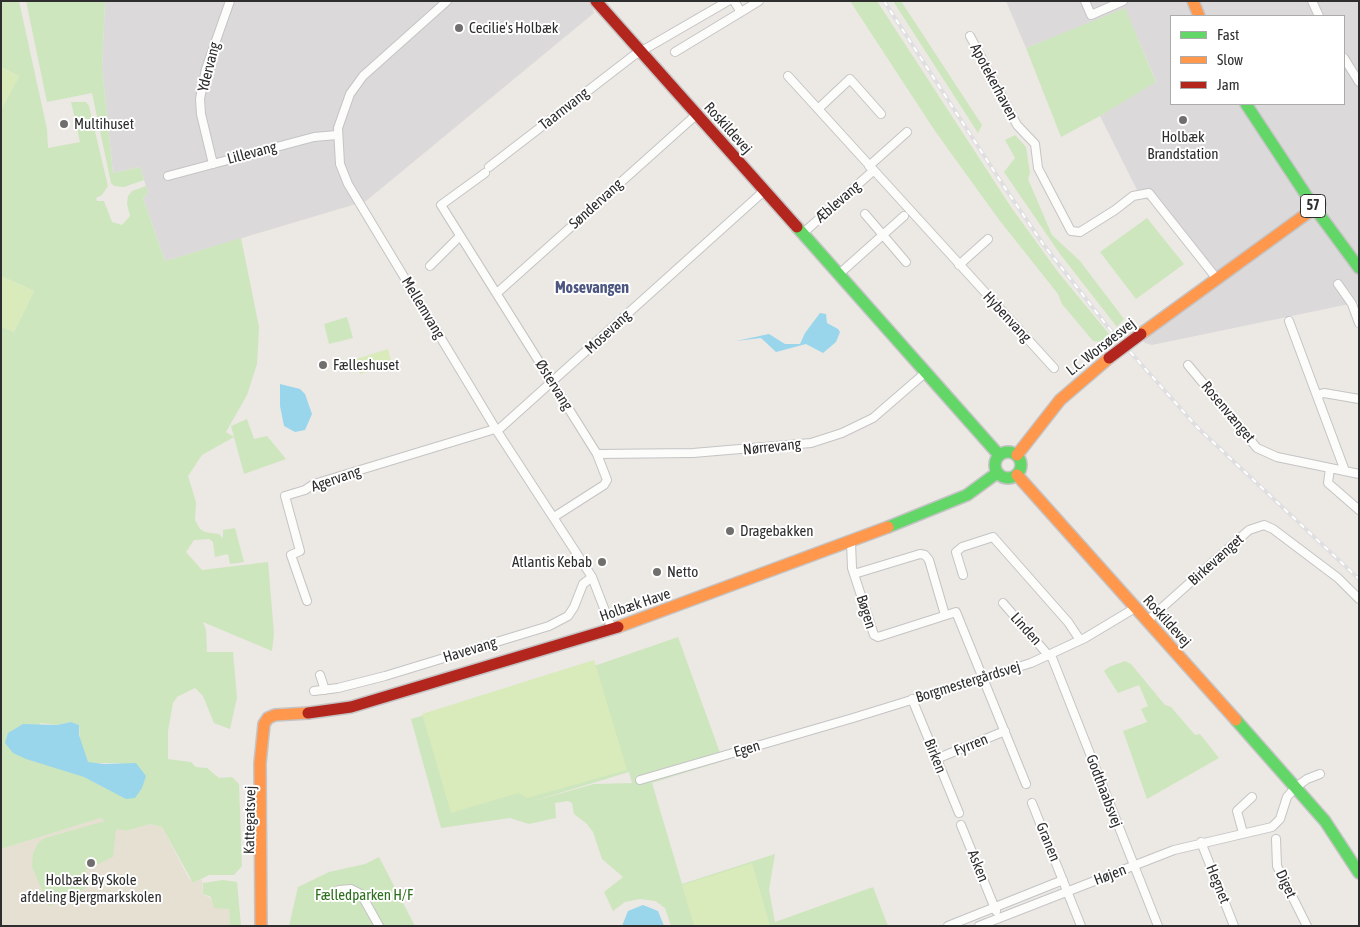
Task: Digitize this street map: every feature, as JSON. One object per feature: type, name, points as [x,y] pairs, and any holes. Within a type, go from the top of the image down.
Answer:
[{"type":"street","name":"Ydervang","points":[[213,164],[201,114],[200,99],[208,63],[230,1]]},
{"type":"street","name":"Mellemvang","points":[[447,1],[363,76],[346,102],[337,135],[340,164],[348,184],[496,430],[592,577],[612,629]]},
{"type":"street","name":"Taarnvang","points":[[487,170],[640,52],[728,1]]},
{"type":"street","points":[[734,1],[741,12]]},
{"type":"street","points":[[674,52],[760,1]]},
{"type":"street","points":[[1085,1],[1091,15],[1123,1]]},
{"type":"street","points":[[1193,1],[1199,15]]},
{"type":"street","points":[[1200,1],[1206,15]]},
{"type":"street","points":[[1312,1],[1319,15]]},
{"type":"street","name":"Roskildevej","points":[[602,3],[640,52],[999,455]]},
{"type":"street","name":"Apotekerhaven","points":[[970,36],[1017,125],[1035,144],[1038,168],[1072,231],[1077,233],[1083,231],[1133,196],[1149,193],[1217,279]]},
{"type":"street","points":[[1345,60],[1359,82]]},
{"type":"street","name":"Hybenvang","points":[[788,76],[871,168],[907,214],[959,265],[1054,368]]},
{"type":"street","points":[[818,109],[850,80],[881,114]]},
{"type":"street","name":"57","points":[[1247,105],[1317,205],[1359,258]]},
{"type":"street","name":"57","points":[[1253,105],[1359,268]]},
{"type":"street","name":"Søndervang","points":[[497,293],[696,115]]},
{"type":"street","points":[[871,168],[907,132]]},
{"type":"street","name":"Lillevang","points":[[168,176],[314,137],[337,135]]},
{"type":"street","name":"Æblevang","points":[[802,234],[871,168]]},
{"type":"street","name":"Østervang","points":[[487,170],[441,205],[598,454],[607,482],[554,517]]},
{"type":"street","name":"Mosevang","points":[[496,430],[552,383],[764,191]]},
{"type":"street","name":"L.C. Worsøesvej","points":[[1017,455],[1060,400],[1109,358],[1317,205]]},
{"type":"street","points":[[865,214],[906,262]]},
{"type":"street","points":[[838,275],[907,214]]},
{"type":"street","points":[[430,266],[460,236]]},
{"type":"street","points":[[959,265],[988,239]]},
{"type":"street","points":[[1338,284],[1352,304],[1359,323]]},
{"type":"street","points":[[1289,321],[1345,471]]},
{"type":"street","name":"Rosenvænget","points":[[1188,365],[1257,448],[1277,457],[1359,474]]},
{"type":"street","name":"Nørrevang","points":[[598,454],[693,454],[811,443],[842,433],[873,418],[925,373]]},
{"type":"street","points":[[1317,395],[1324,393],[1359,399]]},
{"type":"street","name":"Agervang","points":[[307,601],[291,556],[300,551],[285,496],[305,490],[314,484],[496,430]]},
{"type":"street","points":[[1010,451],[1017,455],[1021,467],[1017,475],[1006,478],[997,473],[994,463],[999,455],[1010,451]]},
{"type":"street","points":[[1330,468],[1328,483],[1359,510]]},
{"type":"street","name":"Holbæk Have","points":[[268,718],[275,715],[315,713],[351,708],[612,629],[851,542],[951,503],[981,486],[997,473]]},
{"type":"street","name":"Roskildevej","points":[[1017,475],[1296,787],[1340,841],[1359,873]]},
{"type":"street","name":"Birkevænget","points":[[1147,621],[1249,530],[1264,525],[1274,528],[1334,575],[1359,600]]},
{"type":"street","points":[[963,575],[956,552],[962,547],[993,537],[1068,622],[1080,640]]},
{"type":"street","name":"Bøgen","points":[[851,542],[854,574],[872,632],[876,636],[945,615],[929,560],[925,555],[920,554],[854,574]]},
{"type":"street","name":"Havevang","points":[[314,691],[326,690],[385,676],[550,626],[568,616],[574,607],[583,584],[592,577]]},
{"type":"street","name":"Linden","points":[[1003,603],[1050,656]]},
{"type":"street","name":"Borgmestergårdsvej","points":[[854,718],[1050,656],[1136,608]]},
{"type":"street","points":[[945,615],[956,612],[983,677]]},
{"type":"street","name":"Godthaabsvej","points":[[1050,656],[1158,926]]},
{"type":"street","points":[[320,675],[326,690]]},
{"type":"street","name":"Fyrren","points":[[983,677],[1026,784]]},
{"type":"street","name":"Birken","points":[[912,699],[959,813]]},
{"type":"street","name":"Kattegatsvej","points":[[261,926],[261,884],[267,845],[268,798],[261,763],[264,726],[268,718]]},
{"type":"street","name":"Egen","points":[[640,780],[854,718]]},
{"type":"street","name":"Fyrren","points":[[936,759],[1005,731]]},
{"type":"street","points":[[1296,787],[1307,779],[1320,774]]},
{"type":"street","name":"Højen","points":[[979,926],[1201,842],[1270,828],[1277,824],[1288,798],[1296,787]]},
{"type":"street","points":[[1243,833],[1236,811],[1252,797]]},
{"type":"street","name":"Granen","points":[[1032,803],[1081,926]]},
{"type":"street","name":"Asken","points":[[961,825],[998,918]]},
{"type":"street","name":"Diget","points":[[1276,839],[1277,866],[1307,926]]},
{"type":"street","name":"Hegnet","points":[[1201,842],[1234,926]]},
{"type":"street","name":"Granen","points":[[994,907],[1063,880]]},
{"type":"street","points":[[339,890],[351,889],[361,894],[379,926]]},
{"type":"street","points":[[948,926],[994,907]]},
{"type":"shaded area","points":[[105,1],[590,1],[594,13],[366,201],[165,261],[143,198],[148,193],[140,167],[113,173],[102,68]]},
{"type":"shaded area","points":[[1006,1],[1359,1],[1359,302],[1152,345],[1145,343],[1136,331],[1209,278],[1208,272],[1149,200],[1141,198],[1100,116],[1156,81],[1125,9],[1026,48]]},
{"type":"shaded area","name":"Holbæk By Skole afdeling Bjergmarkskolen","points":[[101,818],[114,828],[126,831],[150,824],[162,827],[188,877],[193,883],[202,879],[203,894],[229,909],[230,926],[1,926],[1,849]]},
{"type":"green space","points":[[1,1],[19,1],[47,129],[48,148],[80,142],[71,102],[86,102],[89,106],[108,186],[102,195],[96,198],[97,201],[104,201],[112,222],[122,225],[130,216],[127,204],[128,196],[132,191],[146,186],[148,193],[143,198],[165,261],[241,238],[259,327],[257,364],[247,395],[226,432],[234,437],[202,455],[188,476],[196,502],[195,520],[200,529],[205,532],[219,534],[223,538],[223,530],[235,528],[244,562],[230,564],[228,554],[215,557],[213,542],[209,539],[194,540],[186,552],[202,570],[268,562],[274,634],[272,651],[203,622],[206,630],[207,652],[233,652],[237,698],[230,729],[214,723],[203,696],[195,688],[177,697],[173,703],[168,731],[168,759],[191,762],[196,767],[207,768],[219,778],[232,777],[239,784],[242,866],[234,875],[209,875],[193,883],[162,827],[150,824],[126,831],[116,829],[113,857],[85,870],[92,885],[49,906],[32,867],[33,853],[38,843],[45,838],[105,821],[101,818],[1,849],[1,326],[14,332],[34,291],[1,276],[1,110],[19,76],[1,67]],"holes":[[[71,722],[79,725],[81,763],[124,763],[83,769],[43,763],[40,723],[57,725]]]},
{"type":"green space","points":[[26,1],[105,1],[102,68],[113,173],[140,167],[144,180],[124,187],[114,186],[111,183],[92,93],[47,102]]},
{"type":"green space","points":[[850,1],[877,1],[1011,207],[1058,272],[1114,340],[1111,343],[1093,341],[1062,304],[1058,294],[1000,221],[935,131]]},
{"type":"green space","points":[[893,1],[901,1],[982,125],[978,133]]},
{"type":"green space","points":[[1125,8],[1156,82],[1061,137],[1026,48]]},
{"type":"green space","points":[[1,67],[19,76],[1,110]]},
{"type":"green space","points":[[1015,135],[1026,147],[1030,173],[1028,179],[1052,235],[1080,261],[1124,319],[1117,327],[1060,254],[1004,172],[1015,158],[1005,140]]},
{"type":"green space","points":[[1147,218],[1184,264],[1136,299],[1100,252]]},
{"type":"green space","points":[[1,276],[34,291],[14,332],[1,326]]},
{"type":"green space","points":[[347,317],[353,338],[329,344],[324,324]]},
{"type":"green space","points":[[388,349],[392,365],[360,374],[356,359]]},
{"type":"green space","points":[[247,419],[254,439],[267,436],[286,459],[244,474],[231,426]]},
{"type":"green space","points":[[678,637],[723,761],[652,783],[682,884],[775,854],[769,890],[775,922],[873,887],[888,926],[671,926],[665,908],[655,901],[640,899],[625,902],[613,911],[604,892],[623,877],[602,859],[593,832],[587,824],[574,814],[572,803],[568,801],[555,803],[556,818],[529,824],[510,818],[441,828],[411,719],[600,664]],"holes":[[[629,772],[632,783],[594,784],[530,802]]]},
{"type":"green space","points":[[594,660],[627,770],[527,798],[518,793],[451,813],[422,714]]},
{"type":"green space","points":[[1125,661],[1131,664],[1165,705],[1171,707],[1195,735],[1200,734],[1219,758],[1147,799],[1123,731],[1147,722],[1141,709],[1148,706],[1139,685],[1118,693],[1104,671]]},
{"type":"green space","name":"Fælledparken H/F","points":[[379,857],[415,926],[289,926],[298,887],[329,872],[365,864]]},
{"type":"green space","points":[[752,863],[770,926],[694,926],[682,885]]},
{"type":"green space","points":[[223,880],[237,882],[241,926],[230,926],[229,909],[214,908],[211,897],[203,894],[203,883]]},
{"type":"water","points":[[820,313],[826,314],[827,323],[840,332],[836,342],[823,353],[806,344],[776,352],[761,338],[736,341],[769,334],[785,344],[800,344],[805,333]]},
{"type":"water","points":[[280,384],[300,389],[305,394],[312,414],[305,430],[295,432],[284,426],[280,406]]},
{"type":"water","points":[[71,722],[79,725],[79,735],[88,762],[104,764],[136,763],[146,776],[142,788],[135,798],[126,799],[84,777],[26,759],[13,753],[5,743],[8,733],[23,724],[57,725]]},
{"type":"water","points":[[643,905],[658,911],[664,926],[622,926],[628,911]]},
{"type":"railway","points":[[884,1],[1043,244],[1108,327],[1198,428],[1359,579]]},
{"type":"traffic: fast","points":[[1247,105],[1314,207],[1359,268]]},
{"type":"traffic: fast","points":[[797,227],[999,455]]},
{"type":"traffic: fast","points":[[1008,452],[1018,455],[1021,465],[1018,475],[1008,478],[998,475],[995,465],[998,455],[1008,452]]},
{"type":"traffic: fast","points":[[888,527],[967,495],[997,473]]},
{"type":"traffic: fast","points":[[1236,720],[1325,821],[1359,873]]},
{"type":"traffic: slow","points":[[1193,1],[1199,15]]},
{"type":"traffic: slow","points":[[1141,334],[1320,204]]},
{"type":"traffic: slow","points":[[1017,455],[1060,400],[1109,358]]},
{"type":"traffic: slow","points":[[1017,475],[1236,720]]},
{"type":"traffic: slow","points":[[618,627],[888,527]]},
{"type":"traffic: slow","points":[[261,926],[260,763],[264,724],[268,718],[275,715],[308,713]]},
{"type":"traffic: jam","points":[[596,1],[797,227]]},
{"type":"traffic: jam","points":[[1109,358],[1141,334]]},
{"type":"traffic: jam","points":[[308,713],[351,707],[618,627]]},
{"type":"place","name":"Cecilie's Holbæk","points":[[459,28]]},
{"type":"place","name":"Holbæk Brandstation","points":[[1183,120]]},
{"type":"place","name":"Multihuset","points":[[64,124]]},
{"type":"place","name":"Fælleshuset","points":[[323,365]]},
{"type":"place","name":"Dragebakken","points":[[730,531]]},
{"type":"place","name":"Atlantis Kebab","points":[[602,562]]},
{"type":"place","name":"Netto","points":[[657,572]]},
{"type":"place","name":"Holbæk By Skole afdeling Bjergmarkskolen","points":[[91,863]]},
{"type":"district","name":"Mosevangen","points":[[592,288]]}]
